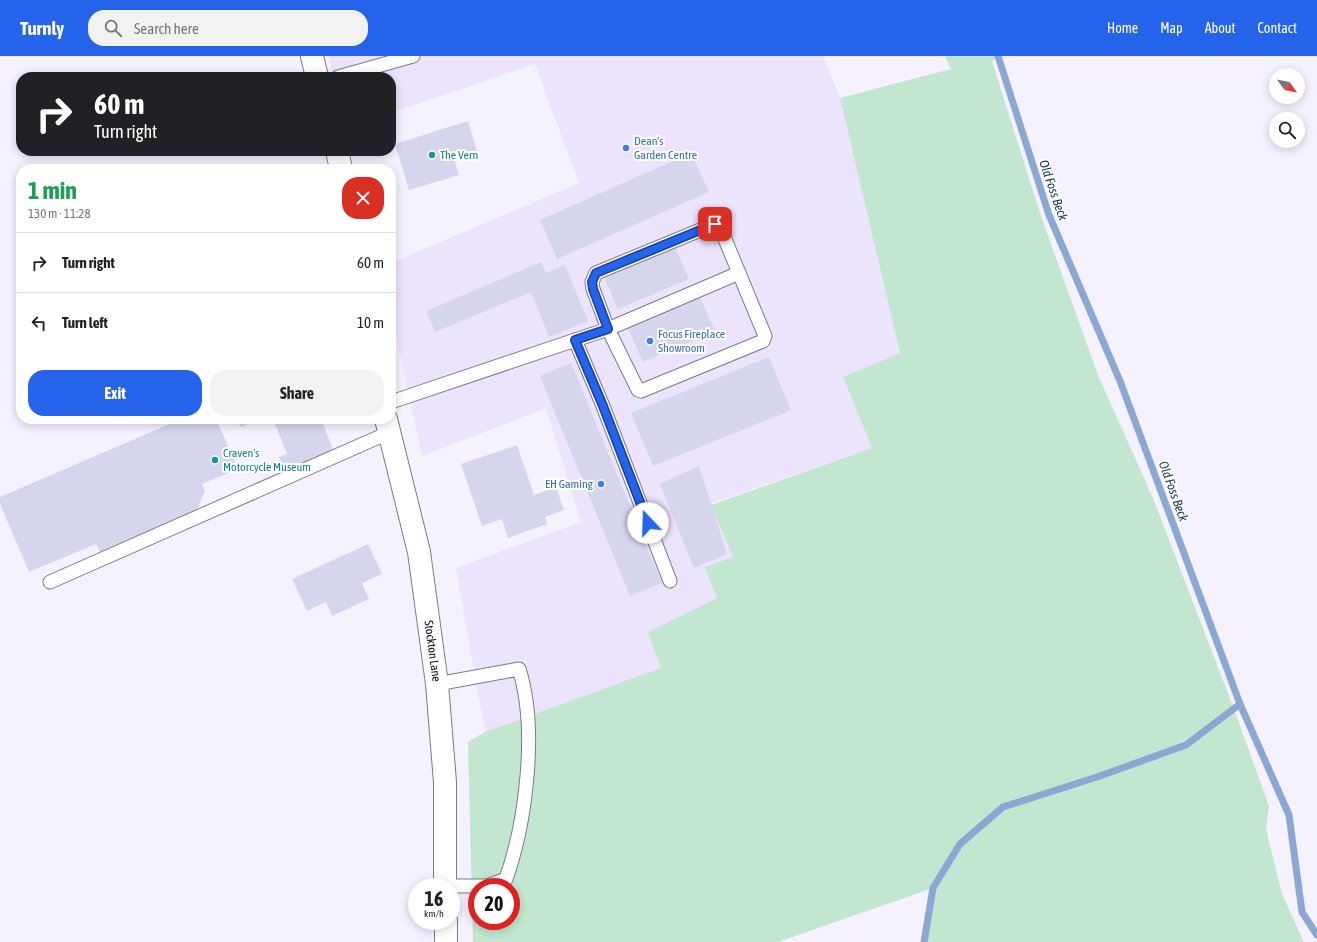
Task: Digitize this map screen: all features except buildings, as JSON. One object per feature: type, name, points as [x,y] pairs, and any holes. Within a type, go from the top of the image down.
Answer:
[{"type":"street","points":[[312,56],[316,72]]},
{"type":"street","name":"Stockton Lane","points":[[387,426],[419,552],[437,684],[445,782],[445,878]]},
{"type":"street","points":[[446,930],[446,942]]},
{"type":"lane","points":[[356,72],[413,56]]},
{"type":"lane","points":[[715,224],[720,228],[765,336],[763,341],[641,391],[638,390],[608,329],[593,289],[592,282],[596,273],[715,224]]},
{"type":"lane","points":[[396,400],[608,329],[739,273]]},
{"type":"lane","points":[[575,340],[603,406],[670,581]]},
{"type":"lane","points":[[50,582],[387,426]]},
{"type":"lane","points":[[437,684],[519,669],[524,686],[528,742],[524,804],[512,860],[506,879],[487,886],[460,887]]},
{"type":"shaded area","points":[[329,56],[823,56],[840,98],[900,353],[843,377],[872,448],[712,503],[733,557],[717,598],[648,632],[662,668],[485,732],[456,568],[581,522],[546,408],[422,456],[396,335],[396,261],[579,183],[535,64],[396,111],[396,72],[333,72]]},
{"type":"green space","points":[[945,56],[999,56],[992,61],[1041,216],[1098,375],[1153,498],[1234,709],[1269,806],[1266,829],[1282,894],[1304,942],[924,942],[933,888],[778,942],[473,942],[473,930],[520,930],[520,878],[471,878],[468,742],[485,732],[661,668],[648,632],[717,598],[705,567],[733,557],[711,505],[872,448],[843,377],[900,353],[840,98],[951,69]]},
{"type":"waterway","name":"Old Foss Beck","points":[[998,56],[1049,215],[1120,381],[1240,704],[1289,815],[1302,912],[1317,935]]},
{"type":"waterway","points":[[924,942],[933,888],[960,844],[1003,807],[1100,776],[1186,745],[1240,704]]},
{"type":"place","name":"Dean's Garden Centre","points":[[626,148]]},
{"type":"place","name":"The Vern","points":[[432,155]]},
{"type":"place","name":"Focus Fireplace Showroom","points":[[650,341]]},
{"type":"place","name":"Craven's Motorcycle Museum","points":[[215,460]]},
{"type":"place","name":"EH Gaming","points":[[601,484]]},
{"type":"route","points":[[648,523],[603,406],[575,340],[608,329],[593,289],[592,282],[596,273],[715,224]]}]
